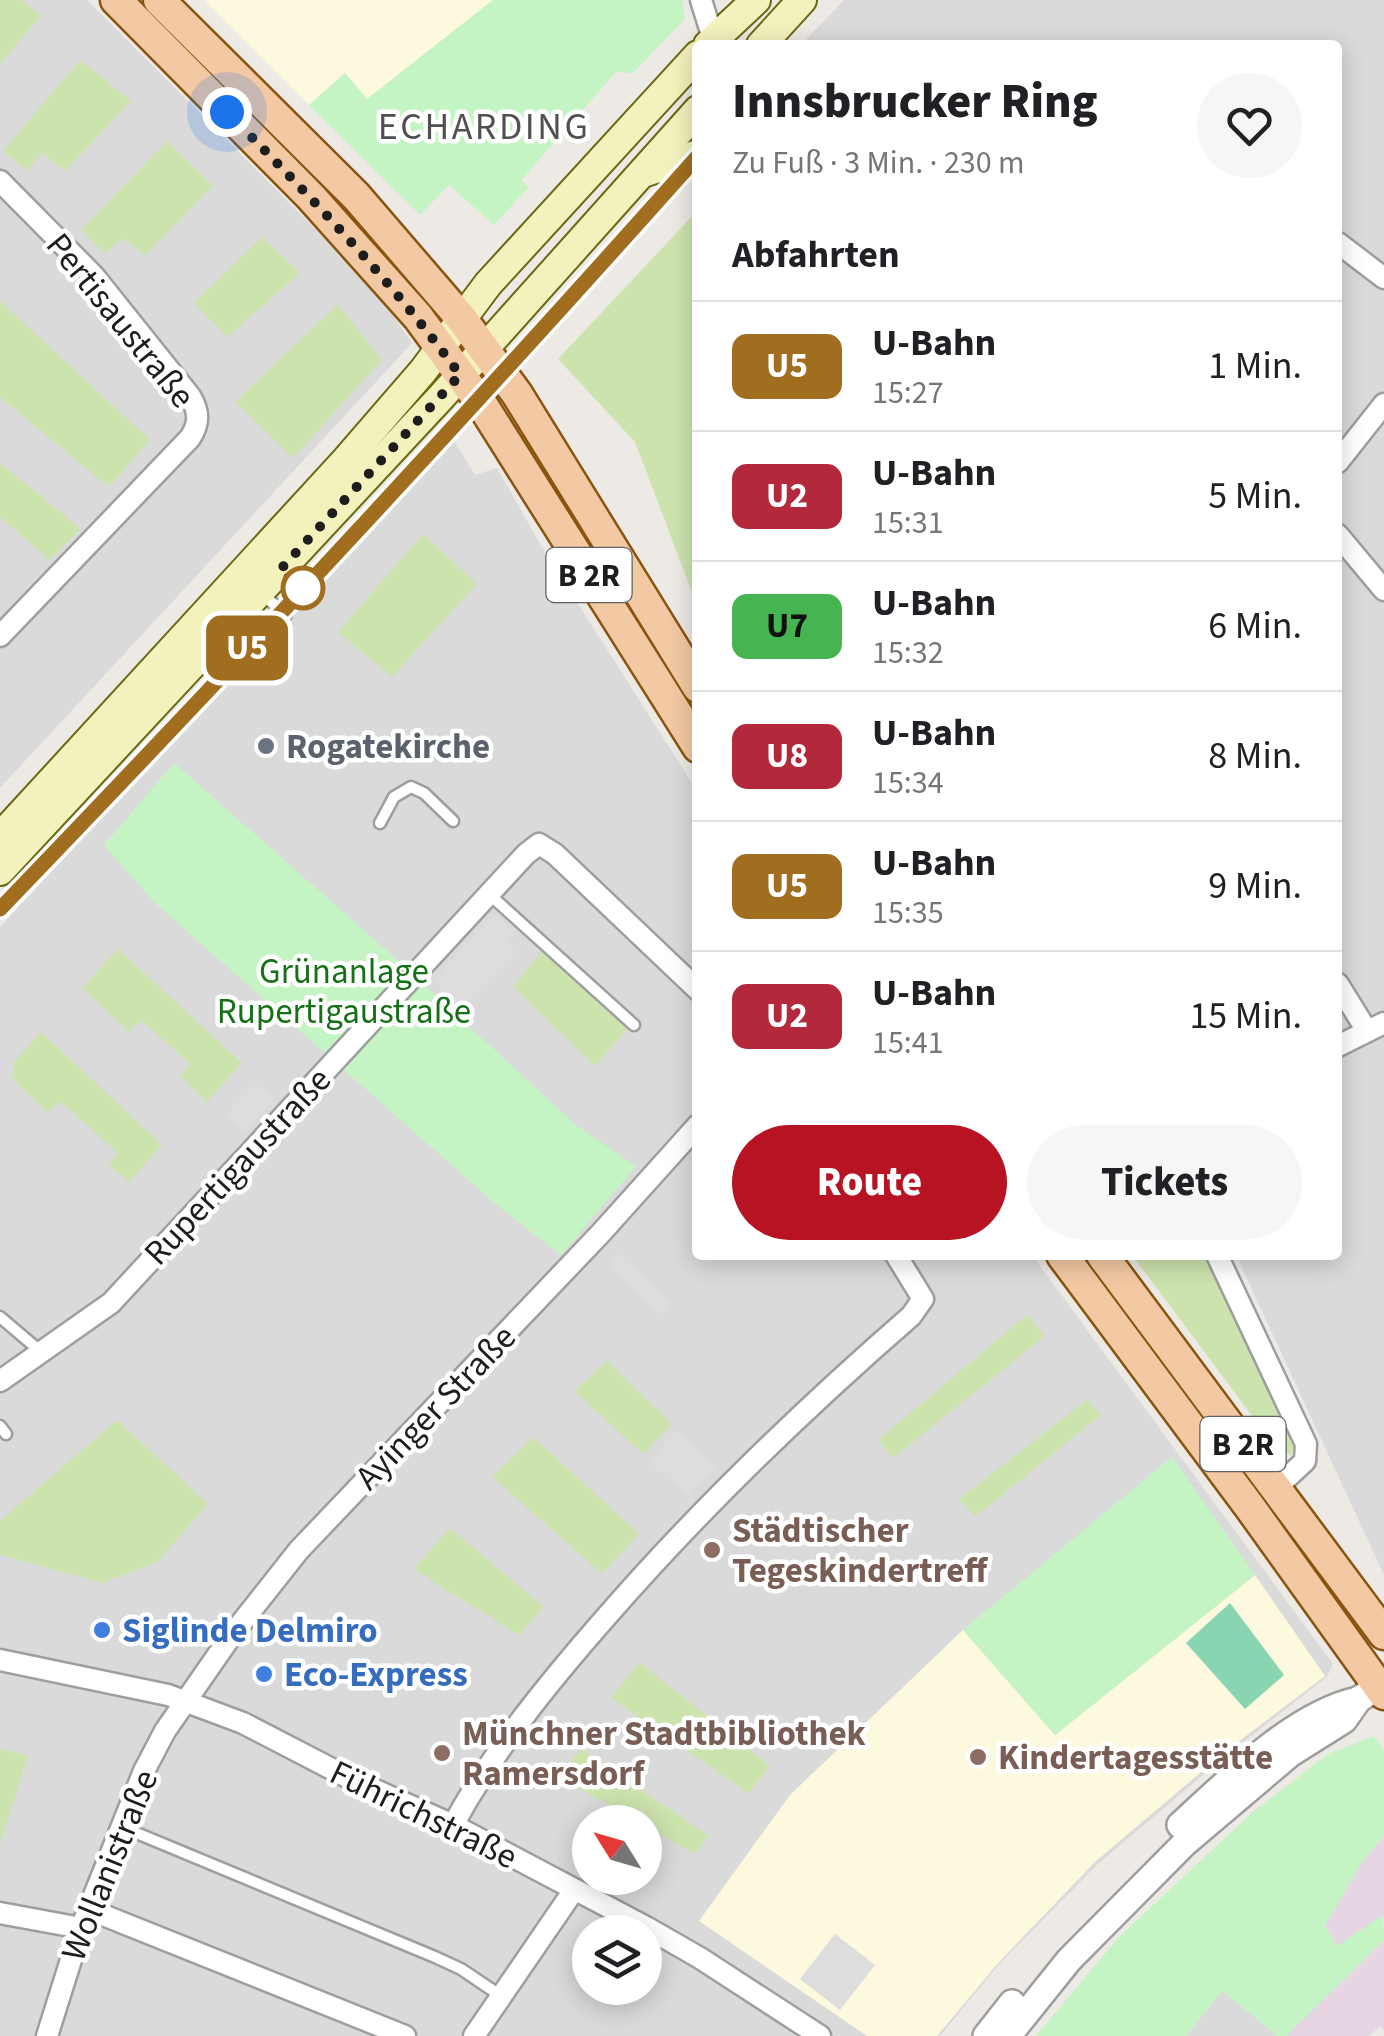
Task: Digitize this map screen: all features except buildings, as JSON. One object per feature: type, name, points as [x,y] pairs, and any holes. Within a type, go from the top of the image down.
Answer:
[{"type":"main road","name":"B 2R","points":[[116,0],[311,197],[404,299],[482,403],[692,737]]},
{"type":"main road","name":"B 2R","points":[[159,0],[356,196],[460,318],[517,394],[692,678]]},
{"type":"main road","points":[[715,40],[756,0]]},
{"type":"main road","points":[[766,40],[802,0]]},
{"type":"main road","points":[[0,836],[334,474],[504,266],[692,64]]},
{"type":"main road","points":[[0,871],[484,349],[692,117]]},
{"type":"main road","points":[[640,174],[692,156]]},
{"type":"main road","name":"B 2R","points":[[1066,1260],[1376,1691]]},
{"type":"main road","name":"B 2R","points":[[1106,1260],[1384,1634]]},
{"type":"street","points":[[702,0],[708,40]]},
{"type":"street","name":"Pertisaustraße","points":[[0,636],[190,438],[198,418],[190,396],[94,276],[2,188]]},
{"type":"street","points":[[1342,246],[1384,278]]},
{"type":"street","points":[[1342,457],[1384,404]]},
{"type":"street","points":[[1342,540],[1384,590]]},
{"type":"street","name":"Rupertigaustraße","points":[[0,1381],[104,1310],[539,844],[555,854],[692,984]]},
{"type":"street","points":[[1342,989],[1376,1027],[1342,1044]]},
{"type":"street","name":"Ayinger Straße","points":[[188,1701],[230,1636],[299,1550],[600,1234],[692,1131]]},
{"type":"street","points":[[453,1825],[525,1713],[626,1594],[803,1410],[911,1316],[923,1299],[899,1260]]},
{"type":"street","points":[[1218,1260],[1306,1444],[1305,1460],[1276,1488]]},
{"type":"street","name":"Führichstraße","points":[[0,1660],[188,1701],[243,1722],[353,1780],[453,1825],[572,1889]]},
{"type":"street","points":[[986,2036],[1089,1914],[1223,1785],[1326,1711],[1376,1691]]},
{"type":"street","points":[[1008,2036],[1069,1960],[1158,1868],[1265,1774],[1344,1720],[1376,1691]]},
{"type":"street","name":"Wollanistraße","points":[[46,2036],[84,1919],[121,1826],[165,1731],[188,1701]]},
{"type":"street","points":[[474,2036],[572,1893]]},
{"type":"street","name":"Führichstraße","points":[[583,1895],[700,1958],[820,2036]]},
{"type":"street","points":[[0,1913],[84,1919],[375,2030],[405,2036]]},
{"type":"lane","points":[[260,592],[286,615]]},
{"type":"lane","points":[[380,823],[394,797],[411,787],[454,821]]},
{"type":"lane","points":[[490,894],[634,1025]]},
{"type":"lane","points":[[0,1317],[40,1352]]},
{"type":"lane","points":[[121,1826],[461,1969],[501,1996]]},
{"type":"shaded area","points":[[0,0],[87,0],[338,252],[412,343],[0,788]]},
{"type":"shaded area","points":[[204,0],[493,0],[367,99],[345,73],[309,105]]},
{"type":"shaded area","points":[[844,0],[1384,0],[1384,1575],[1238,1260],[1342,1260],[1342,40],[806,40]]},
{"type":"shaded area","points":[[452,438],[475,475],[497,468],[542,547],[692,783],[692,1260],[1036,1260],[1333,1664],[1327,1677],[1098,1864],[1000,1963],[940,2036],[0,2036],[0,927]]},
{"type":"shaded area","points":[[494,915],[514,934],[507,943],[516,952],[462,1008],[433,981]]},
{"type":"shaded area","points":[[256,1083],[274,1099],[244,1132],[226,1115]]},
{"type":"shaded area","points":[[618,1253],[673,1303],[662,1316],[607,1266]]},
{"type":"shaded area","points":[[677,1430],[717,1468],[689,1497],[649,1462]]},
{"type":"shaded area","points":[[1255,1575],[1325,1676],[1226,1751],[1095,1862],[999,1962],[937,2036],[867,2036],[699,1921],[790,1795],[963,1630],[1055,1735]]},
{"type":"shaded area","points":[[1384,1835],[1384,1917],[1337,1947],[1325,1925],[1362,1862]]},
{"type":"shaded area","points":[[835,1934],[875,1965],[840,2010],[800,1979]]},
{"type":"shaded area","points":[[1384,1940],[1384,2031],[1380,2026],[1369,2036],[1286,2036]]},
{"type":"shaded area","points":[[1222,1991],[1278,2036],[1186,2036]]},
{"type":"green space","points":[[0,0],[22,0],[41,16],[0,64]]},
{"type":"green space","points":[[493,0],[682,0],[685,19],[633,73],[616,72],[521,180],[529,187],[494,225],[449,185],[420,215],[309,105],[345,73],[367,99]]},
{"type":"green space","points":[[80,60],[131,101],[65,171],[42,153],[27,171],[3,151]]},
{"type":"green space","points":[[167,141],[213,186],[145,255],[122,238],[105,254],[81,230]]},
{"type":"green space","points":[[692,216],[692,592],[635,442],[558,359]]},
{"type":"green space","points":[[262,237],[300,273],[227,337],[194,303]]},
{"type":"green space","points":[[0,301],[150,440],[111,485],[101,481],[0,397]]},
{"type":"green space","points":[[338,304],[382,360],[293,458],[235,402]]},
{"type":"green space","points":[[0,463],[81,529],[49,560],[0,517]]},
{"type":"green space","points":[[423,534],[477,584],[392,677],[338,632]]},
{"type":"green space","name":"Grünanlage Rupertigaustraße","points":[[174,763],[384,948],[577,1126],[636,1166],[561,1255],[498,1206],[154,902],[104,845]]},
{"type":"green space","points":[[547,945],[632,1024],[595,1066],[513,987]]},
{"type":"green space","points":[[118,949],[242,1063],[207,1102],[180,1076],[190,1064],[141,1020],[129,1032],[82,988]]},
{"type":"green space","points":[[41,1032],[162,1145],[129,1182],[109,1165],[118,1153],[61,1102],[47,1112],[12,1079],[14,1062]]},
{"type":"green space","points":[[1136,1260],[1208,1260],[1295,1435],[1292,1455],[1279,1452]]},
{"type":"green space","points":[[1027,1315],[1045,1336],[893,1458],[878,1440]]},
{"type":"green space","points":[[607,1361],[672,1424],[643,1454],[574,1391]]},
{"type":"green space","points":[[1087,1400],[1101,1415],[975,1517],[959,1499]]},
{"type":"green space","points":[[117,1420],[208,1504],[157,1562],[103,1583],[0,1555],[0,1521]]},
{"type":"green space","points":[[533,1437],[639,1534],[602,1574],[492,1477]]},
{"type":"green space","points":[[1172,1457],[1255,1575],[1055,1735],[963,1630]]},
{"type":"green space","points":[[450,1528],[544,1607],[519,1635],[413,1569]]},
{"type":"green space","points":[[1230,1603],[1284,1675],[1245,1709],[1186,1643]]},
{"type":"green space","points":[[639,1662],[770,1766],[748,1793],[611,1698]]},
{"type":"green space","points":[[1374,1736],[1384,1751],[1384,1835],[1362,1862],[1325,1926],[1337,1946],[1383,1915],[1384,1940],[1286,2036],[1278,2036],[1222,1991],[1186,2036],[1036,2036],[1119,1937],[1254,1811],[1328,1754]]},
{"type":"green space","points":[[0,1749],[28,1755],[0,1844]]},
{"type":"green space","points":[[581,1749],[709,1836],[695,1854],[662,1836],[662,1805],[608,1805],[558,1777]]},
{"type":"metro line","name":"U5","points":[[0,909],[414,470],[692,163]]},
{"type":"place","name":"Rogatekirche","points":[[266,746]]},
{"type":"place","name":"Städtischer Tegeskindertreff","points":[[712,1550]]},
{"type":"place","name":"Siglinde Delmiro","points":[[102,1630]]},
{"type":"place","name":"Eco-Express","points":[[264,1674]]},
{"type":"place","name":"Münchner Stadtbibliothek Ramersdorf","points":[[442,1753]]},
{"type":"place","name":"Kindertagesstätte","points":[[978,1757]]},
{"type":"district","name":"ECHARDING","points":[[484,126]]},
{"type":"route","points":[[227,112],[404,299],[460,375],[279,571],[303,588]]}]
